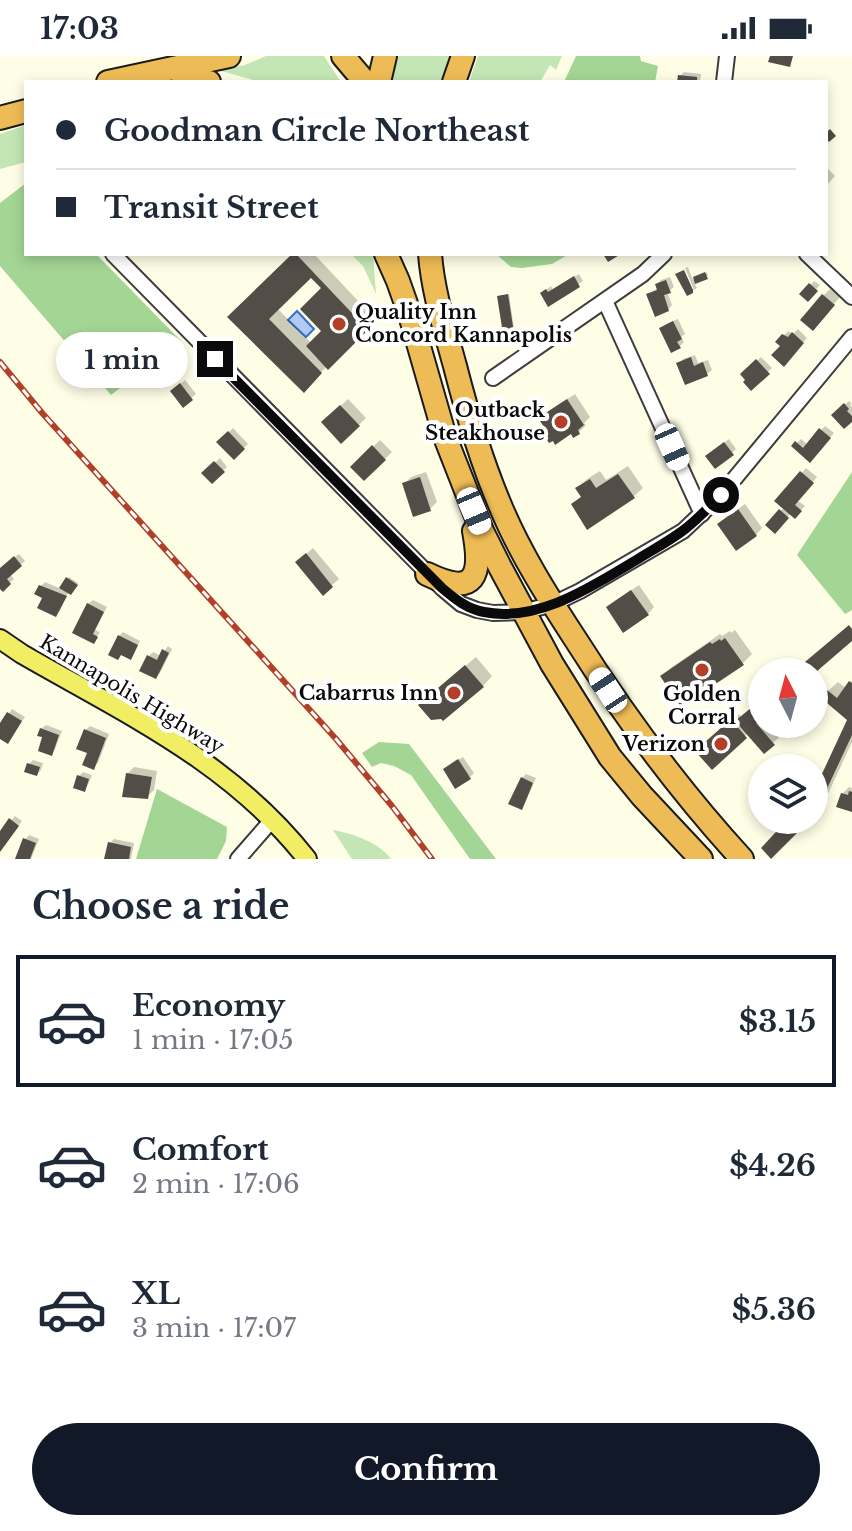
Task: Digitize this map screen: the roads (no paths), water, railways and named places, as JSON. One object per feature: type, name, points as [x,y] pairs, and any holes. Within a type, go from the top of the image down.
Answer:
[{"type":"highway","points":[[117,80],[229,56]]},
{"type":"highway","points":[[343,56],[363,80]]},
{"type":"highway","points":[[379,80],[385,56]]},
{"type":"highway","points":[[455,80],[463,56]]},
{"type":"highway","points":[[0,118],[24,112]]},
{"type":"highway","points":[[387,256],[404,297],[445,437],[482,531],[523,612],[610,757],[701,859]]},
{"type":"highway","points":[[430,256],[435,290],[478,446],[500,506],[524,555],[642,739],[742,859]]},
{"type":"highway","points":[[441,256],[445,307],[455,367]]},
{"type":"highway","points":[[427,574],[455,583],[465,582],[475,574],[478,560],[466,491]]},
{"type":"main road","name":"Kannapolis Highway","points":[[0,639],[195,755],[223,775],[272,820],[307,859]]},
{"type":"street","points":[[724,80],[727,56]]},
{"type":"street","points":[[115,256],[427,574],[454,599],[469,607],[493,613],[523,612],[553,604],[683,531],[721,495],[852,337]]},
{"type":"street","points":[[493,378],[643,274],[662,256]]},
{"type":"street","points":[[809,256],[852,297]]},
{"type":"street","points":[[605,301],[702,514]]},
{"type":"street","points":[[238,859],[272,820]]},
{"type":"water","points":[[297,311],[314,329],[306,337],[288,320]]},
{"type":"railway","points":[[0,362],[43,414],[336,739],[432,859]]},
{"type":"place","name":"Quality Inn Concord Kannapolis","points":[[339,324]]},
{"type":"place","name":"Outback Steakhouse","points":[[561,422]]},
{"type":"place","name":"Golden Corral","points":[[702,670]]},
{"type":"place","name":"Cabarrus Inn","points":[[454,693]]},
{"type":"place","name":"Verizon","points":[[721,744]]}]
